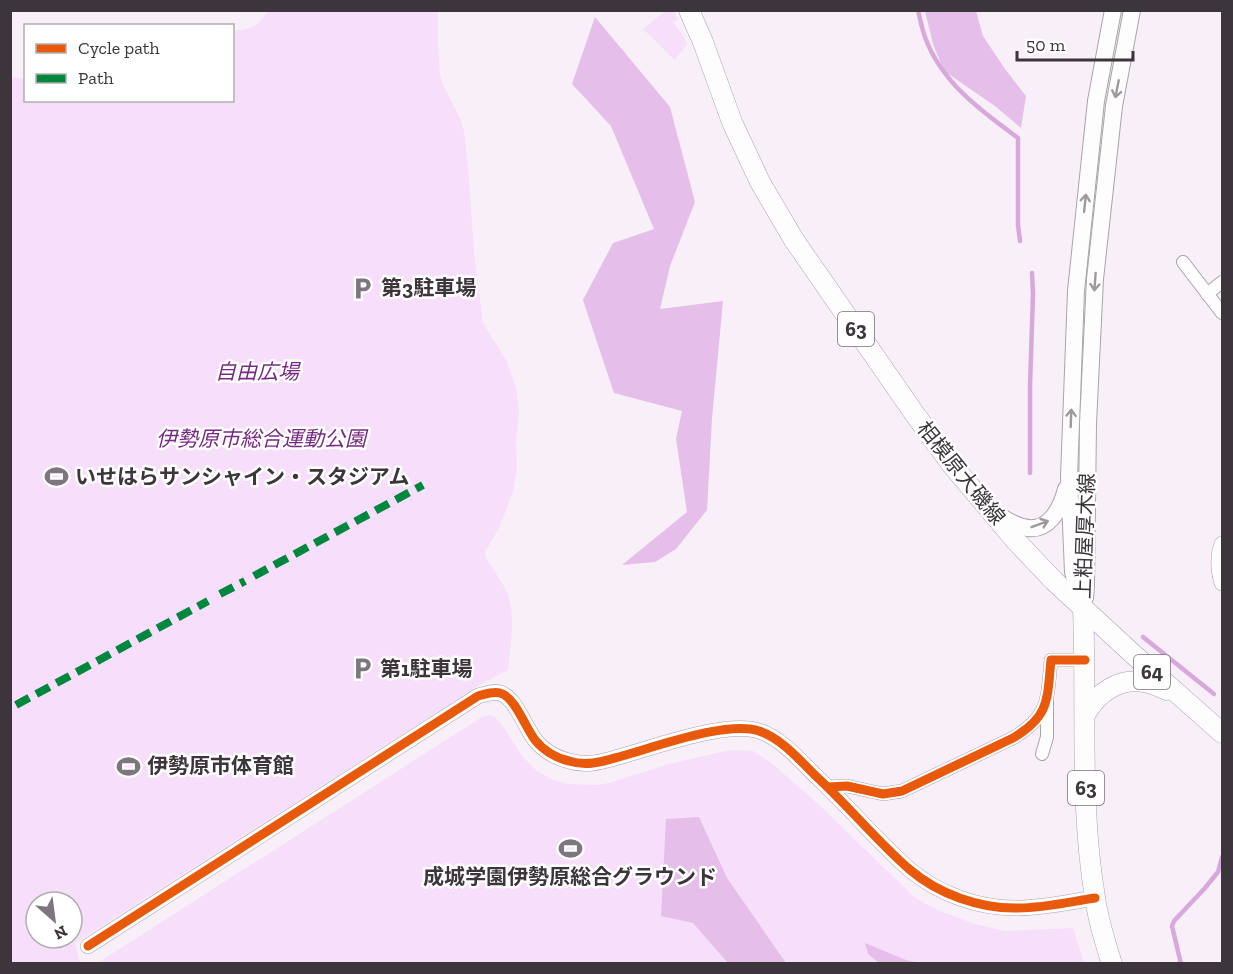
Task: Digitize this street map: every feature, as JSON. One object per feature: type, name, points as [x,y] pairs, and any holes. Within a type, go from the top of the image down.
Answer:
[{"type":"main road","name":"相模原大磯線","points":[[689,10],[732,122],[760,182],[794,240],[951,465],[1031,557],[1083,609]]},
{"type":"main road","name":"上粕屋厚木線","points":[[1083,609],[1073,572],[1069,477],[1076,291],[1096,101],[1113,10]]},
{"type":"main road","name":"上粕屋厚木線","points":[[1083,609],[1086,585],[1088,423],[1095,279],[1114,106],[1132,10]]},
{"type":"main road","points":[[987,508],[1013,524],[1036,528],[1056,514],[1063,502],[1069,477]]},
{"type":"main road","name":"63","points":[[1083,609],[1086,800],[1090,860],[1095,898],[1112,963]]},
{"type":"main road","name":"64","points":[[1083,609],[1176,693],[1220,727]]},
{"type":"main road","points":[[1085,716],[1096,699],[1121,683],[1145,682],[1176,693]]},
{"type":"street","points":[[1183,262],[1222,313]]},
{"type":"street","points":[[1207,294],[1222,282]]},
{"type":"street","points":[[1222,544],[1218,557],[1222,583]]},
{"type":"street","points":[[1042,754],[1047,737],[1047,701],[1051,660],[1085,660]]},
{"type":"street","points":[[88,946],[478,696],[491,693],[500,693],[511,699],[536,741],[545,750],[567,761],[586,764],[706,733],[739,727],[750,728],[770,735],[782,743],[910,870],[952,895],[971,902],[1016,909],[1037,908],[1095,898]]},
{"type":"street","points":[[828,787],[847,786],[883,794],[902,791],[1028,729],[1037,720],[1047,701]]},
{"type":"green space","name":"伊勢原市総合運動公園","points":[[268,10],[438,11],[440,74],[464,131],[474,253],[483,323],[506,360],[516,388],[519,412],[516,442],[517,468],[513,492],[499,528],[485,552],[486,558],[506,590],[512,613],[508,670],[481,684],[84,937],[84,890],[24,890],[24,950],[77,950],[80,963],[11,963],[11,77],[24,79],[24,102],[234,102],[234,31],[254,26],[261,21]]},
{"type":"green space","points":[[666,10],[674,11],[678,20],[673,22],[687,44],[675,60],[643,29]]},
{"type":"green space","name":"成城学園伊勢原総合グラウンド","points":[[490,715],[502,725],[522,756],[537,771],[553,780],[568,784],[609,783],[669,764],[721,752],[753,751],[769,761],[816,802],[914,897],[937,910],[975,924],[1005,931],[1073,928],[1084,963],[96,964],[482,717]]},
{"type":"shaded area","points":[[925,11],[976,11],[983,36],[1026,96],[1021,128],[995,106],[944,71],[933,44]]},
{"type":"shaded area","points":[[595,17],[670,107],[695,202],[670,266],[660,309],[723,301],[712,418],[707,510],[676,549],[655,562],[622,565],[687,512],[676,439],[682,411],[614,393],[583,300],[613,243],[654,229],[611,126],[572,84]]},
{"type":"shaded area","points":[[699,817],[727,878],[786,963],[728,963],[693,923],[661,916],[666,819]]},
{"type":"shaded area","points":[[865,943],[906,960],[921,963],[879,963],[868,954]]},
{"type":"waterway","points":[[918,10],[924,34],[941,68],[977,106],[1018,138],[1020,241]]},
{"type":"waterway","points":[[1030,473],[1032,273]]},
{"type":"waterway","points":[[1143,637],[1214,694]]},
{"type":"waterway","points":[[1181,964],[1172,926],[1218,872],[1222,857]]},
{"type":"marked path","points":[[254,576],[423,485]]},
{"type":"marked path","points":[[220,594],[245,581]]},
{"type":"marked path","points":[[16,705],[208,601]]},
{"type":"cycle path","points":[[828,787],[847,786],[883,794],[902,791],[1013,738],[1034,722],[1044,706],[1049,686],[1051,660],[1085,660]]},
{"type":"cycle path","points":[[88,946],[478,696],[495,692],[510,700],[535,740],[542,747],[559,758],[576,763],[602,761],[711,732],[729,729],[759,731],[776,739],[791,752],[909,869],[946,893],[974,903],[1004,908],[1056,905],[1095,898]]},
{"type":"place","name":"第3駐車場","points":[[363,288]]},
{"type":"place","name":"いせはらサンシャイン・スタジアム","points":[[57,477]]},
{"type":"place","name":"第1駐車場","points":[[362,669]]},
{"type":"place","name":"伊勢原市体育館","points":[[129,766]]},
{"type":"place","name":"成城学園伊勢原総合グラウンド","points":[[570,849]]},
{"type":"park label","name":"自由広場","points":[[257,372]]}]
